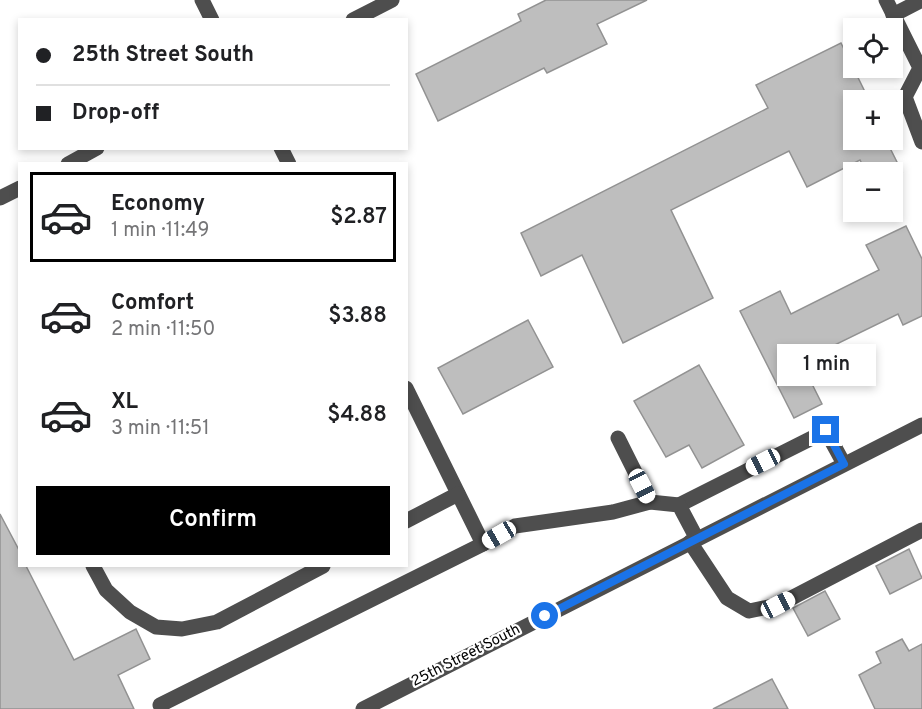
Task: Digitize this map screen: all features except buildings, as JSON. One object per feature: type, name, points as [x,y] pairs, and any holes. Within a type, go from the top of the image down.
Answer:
[{"type":"street","points":[[202,0],[211,18]]},
{"type":"street","points":[[357,18],[392,0]]},
{"type":"street","points":[[886,0],[920,68],[905,97],[922,142]]},
{"type":"street","points":[[894,15],[922,0]]},
{"type":"street","points":[[72,162],[93,150]]},
{"type":"street","points":[[0,198],[18,189]]},
{"type":"street","points":[[408,392],[483,544]]},
{"type":"street","name":"25th Street South","points":[[363,709],[922,424]]},
{"type":"street","points":[[162,709],[160,705],[515,526],[613,512],[650,502],[679,505],[826,430],[844,464]]},
{"type":"street","points":[[618,438],[650,502]]},
{"type":"street","points":[[408,520],[458,494]]},
{"type":"street","points":[[679,505],[693,541],[727,598],[749,611],[778,605],[922,531]]},
{"type":"street","points":[[94,567],[106,590],[130,612],[156,627],[182,629],[217,622],[321,567]]},
{"type":"route","points":[[545,616],[844,464],[826,430]]}]
